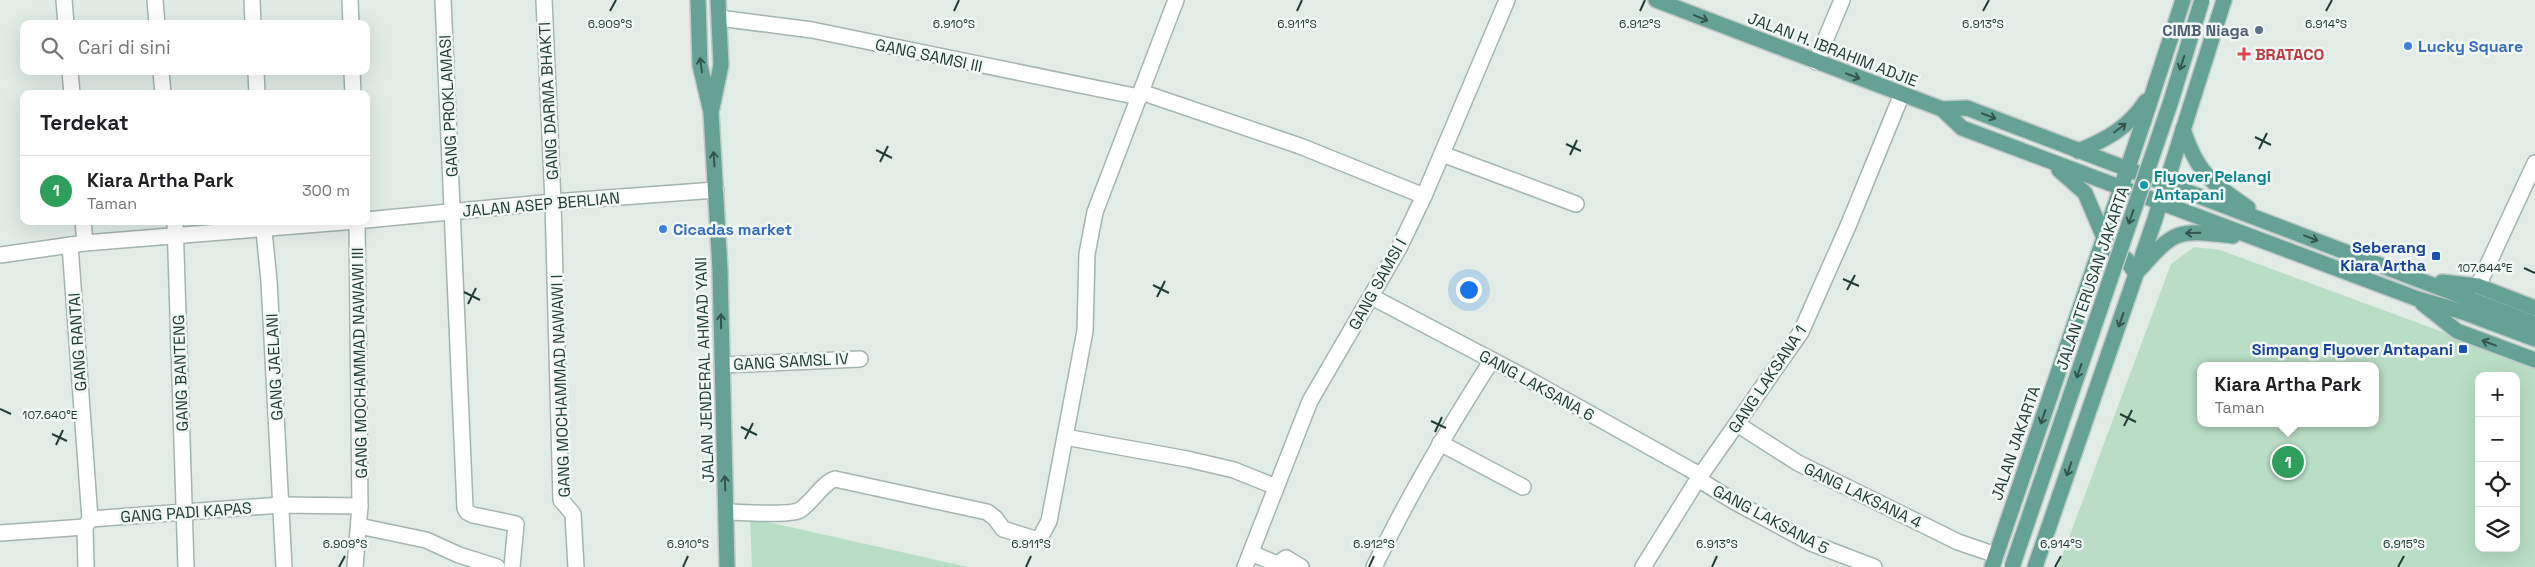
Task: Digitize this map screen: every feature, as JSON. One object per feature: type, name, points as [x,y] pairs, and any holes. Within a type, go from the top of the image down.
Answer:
[{"type":"main road","name":"JALAN JENDERAL AHMAD YANI","points":[[698,0],[700,65],[711,112],[716,190],[727,567]]},
{"type":"main road","name":"JALAN JENDERAL AHMAD YANI","points":[[711,112],[721,64],[718,0]]},
{"type":"main road","name":"JALAN H. IBRAHIM ADJIE","points":[[1656,0],[1942,109],[1967,108],[2425,280],[2535,324]]},
{"type":"main road","name":"JALAN TERUSAN JAKARTA","points":[[2120,188],[2183,0]]},
{"type":"main road","name":"JALAN TERUSAN JAKARTA","points":[[2012,567],[2170,101],[2202,0]]},
{"type":"main road","points":[[2035,567],[2160,203],[2224,0]]},
{"type":"main road","points":[[2078,151],[2104,140],[2136,117],[2155,88]]},
{"type":"main road","name":"JALAN H. IBRAHIM ADJIE","points":[[1942,109],[1962,128],[2418,300],[2463,312],[2535,339]]},
{"type":"main road","points":[[2144,120],[2152,137],[2160,143],[2169,144],[2181,136]]},
{"type":"main road","points":[[2181,136],[2207,177],[2265,220]]},
{"type":"main road","points":[[2046,160],[2072,180],[2084,193],[2098,220],[2108,247],[2126,259],[2136,274]]},
{"type":"main road","name":"JALAN JAKARTA","points":[[1994,561],[2120,188]]},
{"type":"main road","points":[[2136,274],[2163,243],[2176,235],[2197,232],[2259,240]]},
{"type":"main road","name":"JALAN H. IBRAHIM ADJIE","points":[[2425,280],[2478,286],[2535,308]]},
{"type":"main road","name":"JALAN H. IBRAHIM ADJIE","points":[[2418,300],[2457,331],[2535,360]]},
{"type":"street","points":[[64,0],[66,20]]},
{"type":"street","points":[[155,0],[157,20]]},
{"type":"street","points":[[252,0],[253,20]]},
{"type":"street","points":[[350,0],[351,20]]},
{"type":"street","name":"GANG PROKLAMASI","points":[[443,0],[465,508],[467,512],[473,515],[516,524],[512,567]]},
{"type":"street","name":"GANG DARMA BHAKTI","points":[[544,0],[553,202]]},
{"type":"street","points":[[726,512],[799,511],[816,497],[831,480],[835,479],[987,512],[995,518],[1003,529],[1038,539],[1049,521],[1085,331],[1087,254],[1095,212],[1134,95],[1176,0]]},
{"type":"street","name":"GANG SAMSI I","points":[[1248,560],[1310,401],[1399,248],[1424,196],[1506,0]]},
{"type":"street","points":[[1816,62],[1842,0]]},
{"type":"street","name":"GANG SAMSI III","points":[[718,18],[812,30],[1134,95],[1300,146],[1424,196]]},
{"type":"street","points":[[70,75],[72,90]]},
{"type":"street","points":[[162,75],[163,90]]},
{"type":"street","points":[[256,75],[257,90]]},
{"type":"street","points":[[352,75],[353,90]]},
{"type":"street","name":"GANG LAKSANA 1","points":[[1643,567],[1699,477],[1793,345],[1808,319],[1902,94]]},
{"type":"street","points":[[1442,154],[1576,204]]},
{"type":"street","points":[[2478,286],[2535,163]]},
{"type":"street","name":"JALAN ASEP BERLIAN","points":[[370,220],[553,202],[716,190]]},
{"type":"street","name":"GANG MOCHAMMAD NAWAWI I","points":[[553,202],[562,500],[574,514],[576,567]]},
{"type":"street","name":"GANG RANTAI","points":[[82,225],[78,244],[87,523],[86,567]]},
{"type":"street","points":[[0,255],[175,228],[263,225]]},
{"type":"street","name":"GANG JAELANI","points":[[263,225],[269,280],[284,567]]},
{"type":"street","name":"GANG MOCHAMMAD NAWAWI III","points":[[355,567],[360,506],[356,225]]},
{"type":"street","name":"GANG BANTENG","points":[[175,228],[186,567]]},
{"type":"street","name":"GANG LAKSANA 6","points":[[1372,296],[1492,360],[1699,477]]},
{"type":"street","name":"GANG SAMSL IV","points":[[722,364],[860,358]]},
{"type":"street","points":[[1374,567],[1406,502],[1492,360]]},
{"type":"street","name":"GANG LAKSANA 4","points":[[1737,424],[1798,463],[1994,561]]},
{"type":"street","points":[[1065,437],[1187,459],[1234,470],[1276,487]]},
{"type":"street","points":[[1440,443],[1523,487]]},
{"type":"street","name":"GANG LAKSANA 5","points":[[1699,477],[1735,502],[1811,543],[1874,567]]},
{"type":"street","name":"GANG PADI KAPAS","points":[[0,533],[185,511],[281,505],[360,506]]},
{"type":"street","points":[[359,526],[426,540],[459,555],[497,567]]},
{"type":"street","points":[[1248,560],[1277,564],[1286,558],[1301,567]]},
{"type":"green space","points":[[2194,247],[2220,250],[2535,366],[2535,567],[2058,567],[2171,264]]},
{"type":"green space","points":[[750,518],[968,567],[752,567]]},
{"type":"place","name":"CIMB Niaga","points":[[2259,30]]},
{"type":"place","name":"Lucky Square","points":[[2408,46]]},
{"type":"place","name":"BRATACO","points":[[2244,54]]},
{"type":"place","name":"Flyover Pelangi Antapani","points":[[2144,185]]},
{"type":"place","name":"Cicadas market","points":[[663,229]]},
{"type":"place","name":"Seberang Kiara Artha","points":[[2436,256]]},
{"type":"place","name":"Simpang Flyover Antapani","points":[[2463,349]]},
{"type":"place","name":"Kiara Artha Park","points":[[2288,462]]}]
